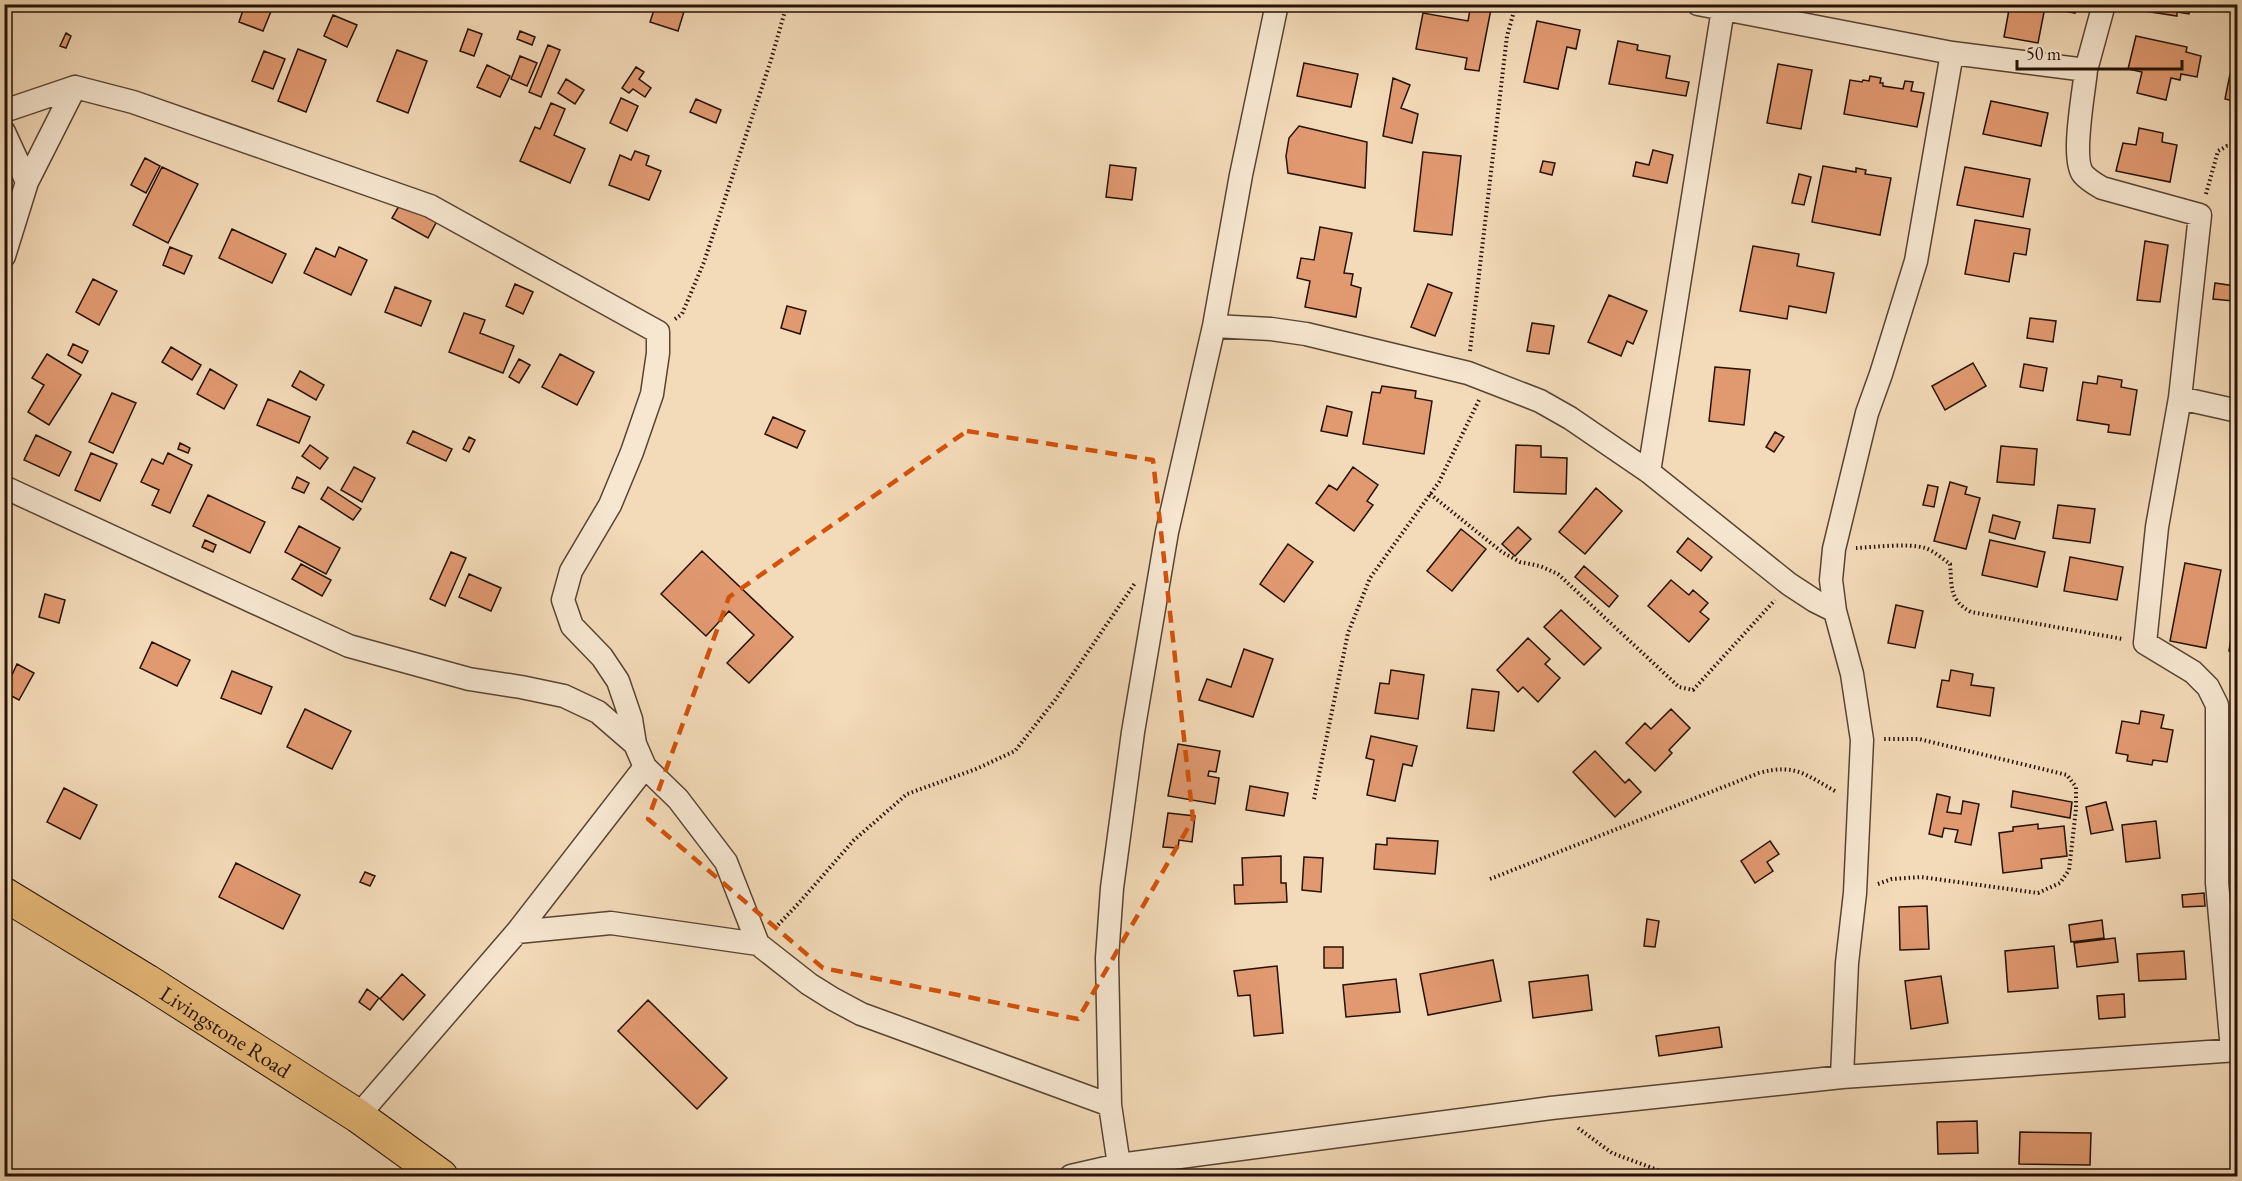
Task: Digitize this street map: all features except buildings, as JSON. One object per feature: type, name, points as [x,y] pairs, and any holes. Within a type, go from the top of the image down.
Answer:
[{"type":"highway","name":"Livingstone Road","points":[[4,894],[147,981],[358,1116],[441,1176]]},
{"type":"street","points":[[1119,1165],[1110,1105],[1107,958],[1113,877],[1135,721],[1167,531],[1214,326],[1241,175],[1277,4]]},
{"type":"street","points":[[1698,4],[1952,53],[2086,70]]},
{"type":"street","points":[[1071,1176],[1119,1165],[1551,1108],[1842,1077],[2235,1050],[2217,883],[2217,705],[2208,687],[2193,672],[2145,643],[2157,527],[2180,398],[2200,215],[2102,188],[2091,182],[2081,172],[2077,154],[2086,70],[2104,4]]},
{"type":"street","points":[[1649,472],[1723,9]]},
{"type":"street","points":[[1842,1077],[1847,963],[1855,893],[1862,740],[1852,674],[1835,610],[1831,580],[1834,549],[1867,413],[1916,261],[1952,53]]},
{"type":"street","points":[[4,256],[27,182],[75,87]]},
{"type":"street","points":[[4,111],[75,87],[133,102],[430,206],[658,332],[658,353],[652,394],[632,452],[610,505],[572,571],[563,600],[572,626],[602,657],[618,681],[631,719],[635,744],[645,767],[678,799],[726,862],[758,944]]},
{"type":"street","points":[[4,132],[27,182]]},
{"type":"street","points":[[1214,326],[1271,329],[1306,334],[1478,376],[1540,401],[1570,418],[1649,472],[1790,584],[1815,601],[1835,610]]},
{"type":"street","points":[[2180,398],[2238,411]]},
{"type":"street","points":[[4,487],[349,646],[469,679],[564,696],[598,712],[635,744]]},
{"type":"street","points":[[358,1116],[517,932],[645,767]]},
{"type":"street","points":[[517,932],[611,923],[758,944],[809,984],[861,1014],[1110,1105]]},
{"type":"path","points":[[658,332],[682,314],[704,262],[771,60],[787,4]]},
{"type":"path","points":[[1314,799],[1348,633],[1370,578],[1439,482],[1478,376],[1507,36],[1516,4]]},
{"type":"path","points":[[2200,215],[2218,151],[2228,146],[2238,146]]},
{"type":"path","points":[[1430,494],[1502,552],[1520,562],[1540,566],[1558,574],[1679,687],[1693,690],[1790,584]]},
{"type":"path","points":[[1834,549],[1883,546],[1924,548],[1950,564],[1952,592],[1959,605],[1971,612],[2145,643]]},
{"type":"path","points":[[758,944],[798,904],[854,840],[907,794],[976,769],[1015,751],[1055,700],[1140,577]]},
{"type":"path","points":[[1855,893],[1892,879],[1921,877],[2038,893],[2060,883],[2069,870],[2076,809],[2076,787],[2067,775],[1919,739],[1862,740]]},
{"type":"path","points":[[1490,879],[1759,773],[1777,768],[1792,768],[1860,803]]},
{"type":"path","points":[[1551,1108],[1612,1153],[1674,1176]]},
{"type":"highlighted area","points":[[967,431],[1153,460],[1193,819],[1078,1019],[823,968],[648,819],[729,597]]}]
